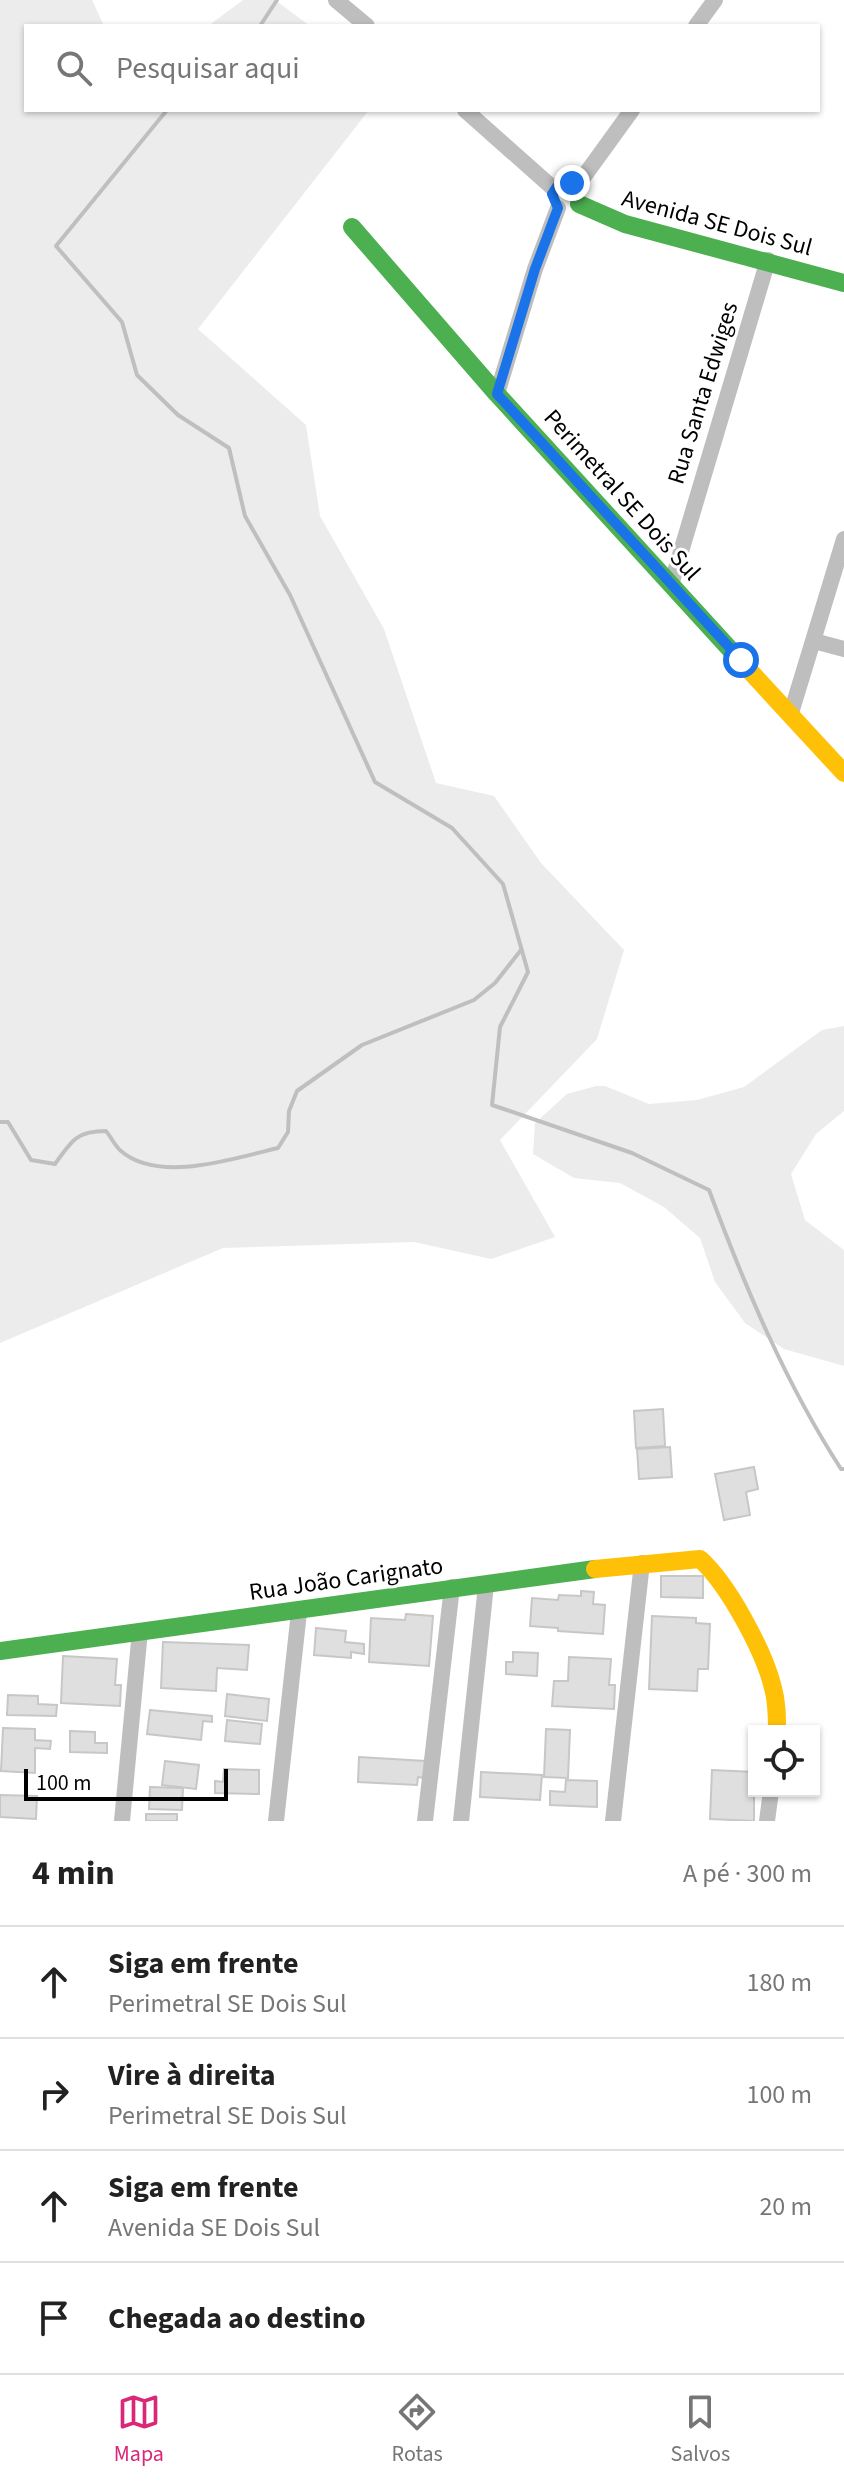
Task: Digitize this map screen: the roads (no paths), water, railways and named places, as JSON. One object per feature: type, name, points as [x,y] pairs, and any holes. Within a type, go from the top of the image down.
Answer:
[{"type":"street","points":[[336,0],[365,24]]},
{"type":"street","points":[[697,24],[715,0]]},
{"type":"street","points":[[467,112],[554,189]]},
{"type":"street","points":[[554,189],[552,199],[558,208],[567,211],[631,112]]},
{"type":"street","points":[[554,189],[567,182],[578,195]]},
{"type":"street","name":"Avenida SE Dois Sul","points":[[578,195],[625,224],[842,277]]},
{"type":"street","points":[[497,394],[535,269],[558,208]]},
{"type":"street","name":"Perimetral SE Dois Sul","points":[[352,227],[497,394],[844,773]]},
{"type":"street","name":"Rua Santa Edwiges","points":[[671,585],[768,260]]},
{"type":"street","points":[[791,713],[844,539]]},
{"type":"street","points":[[814,641],[844,649]]},
{"type":"street","name":"Rua João Carignato","points":[[0,1651],[299,1612],[452,1587],[642,1563],[700,1559],[711,1569],[759,1647],[779,1712],[778,1725]]},
{"type":"street","points":[[613,1821],[642,1563]]},
{"type":"street","points":[[461,1821],[486,1585]]},
{"type":"street","points":[[425,1821],[452,1587]]},
{"type":"street","points":[[276,1821],[299,1612]]},
{"type":"street","points":[[122,1821],[140,1631]]},
{"type":"street","points":[[767,1821],[770,1797]]},
{"type":"waterway","points":[[261,24],[277,0]]},
{"type":"waterway","points":[[165,112],[56,246],[122,322],[137,375],[178,415],[229,448],[245,516],[290,595],[375,782],[452,828],[503,884],[528,972],[500,1027],[492,1105],[632,1153],[709,1190],[784,1368],[821,1436],[841,1469],[844,1469]]},
{"type":"waterway","points":[[0,1122],[8,1122],[31,1160],[55,1164],[76,1138],[96,1131],[106,1131],[121,1151],[137,1161],[156,1166],[198,1166],[278,1148],[288,1132],[289,1111],[297,1091],[362,1045],[474,1000],[495,983],[521,950]]}]
